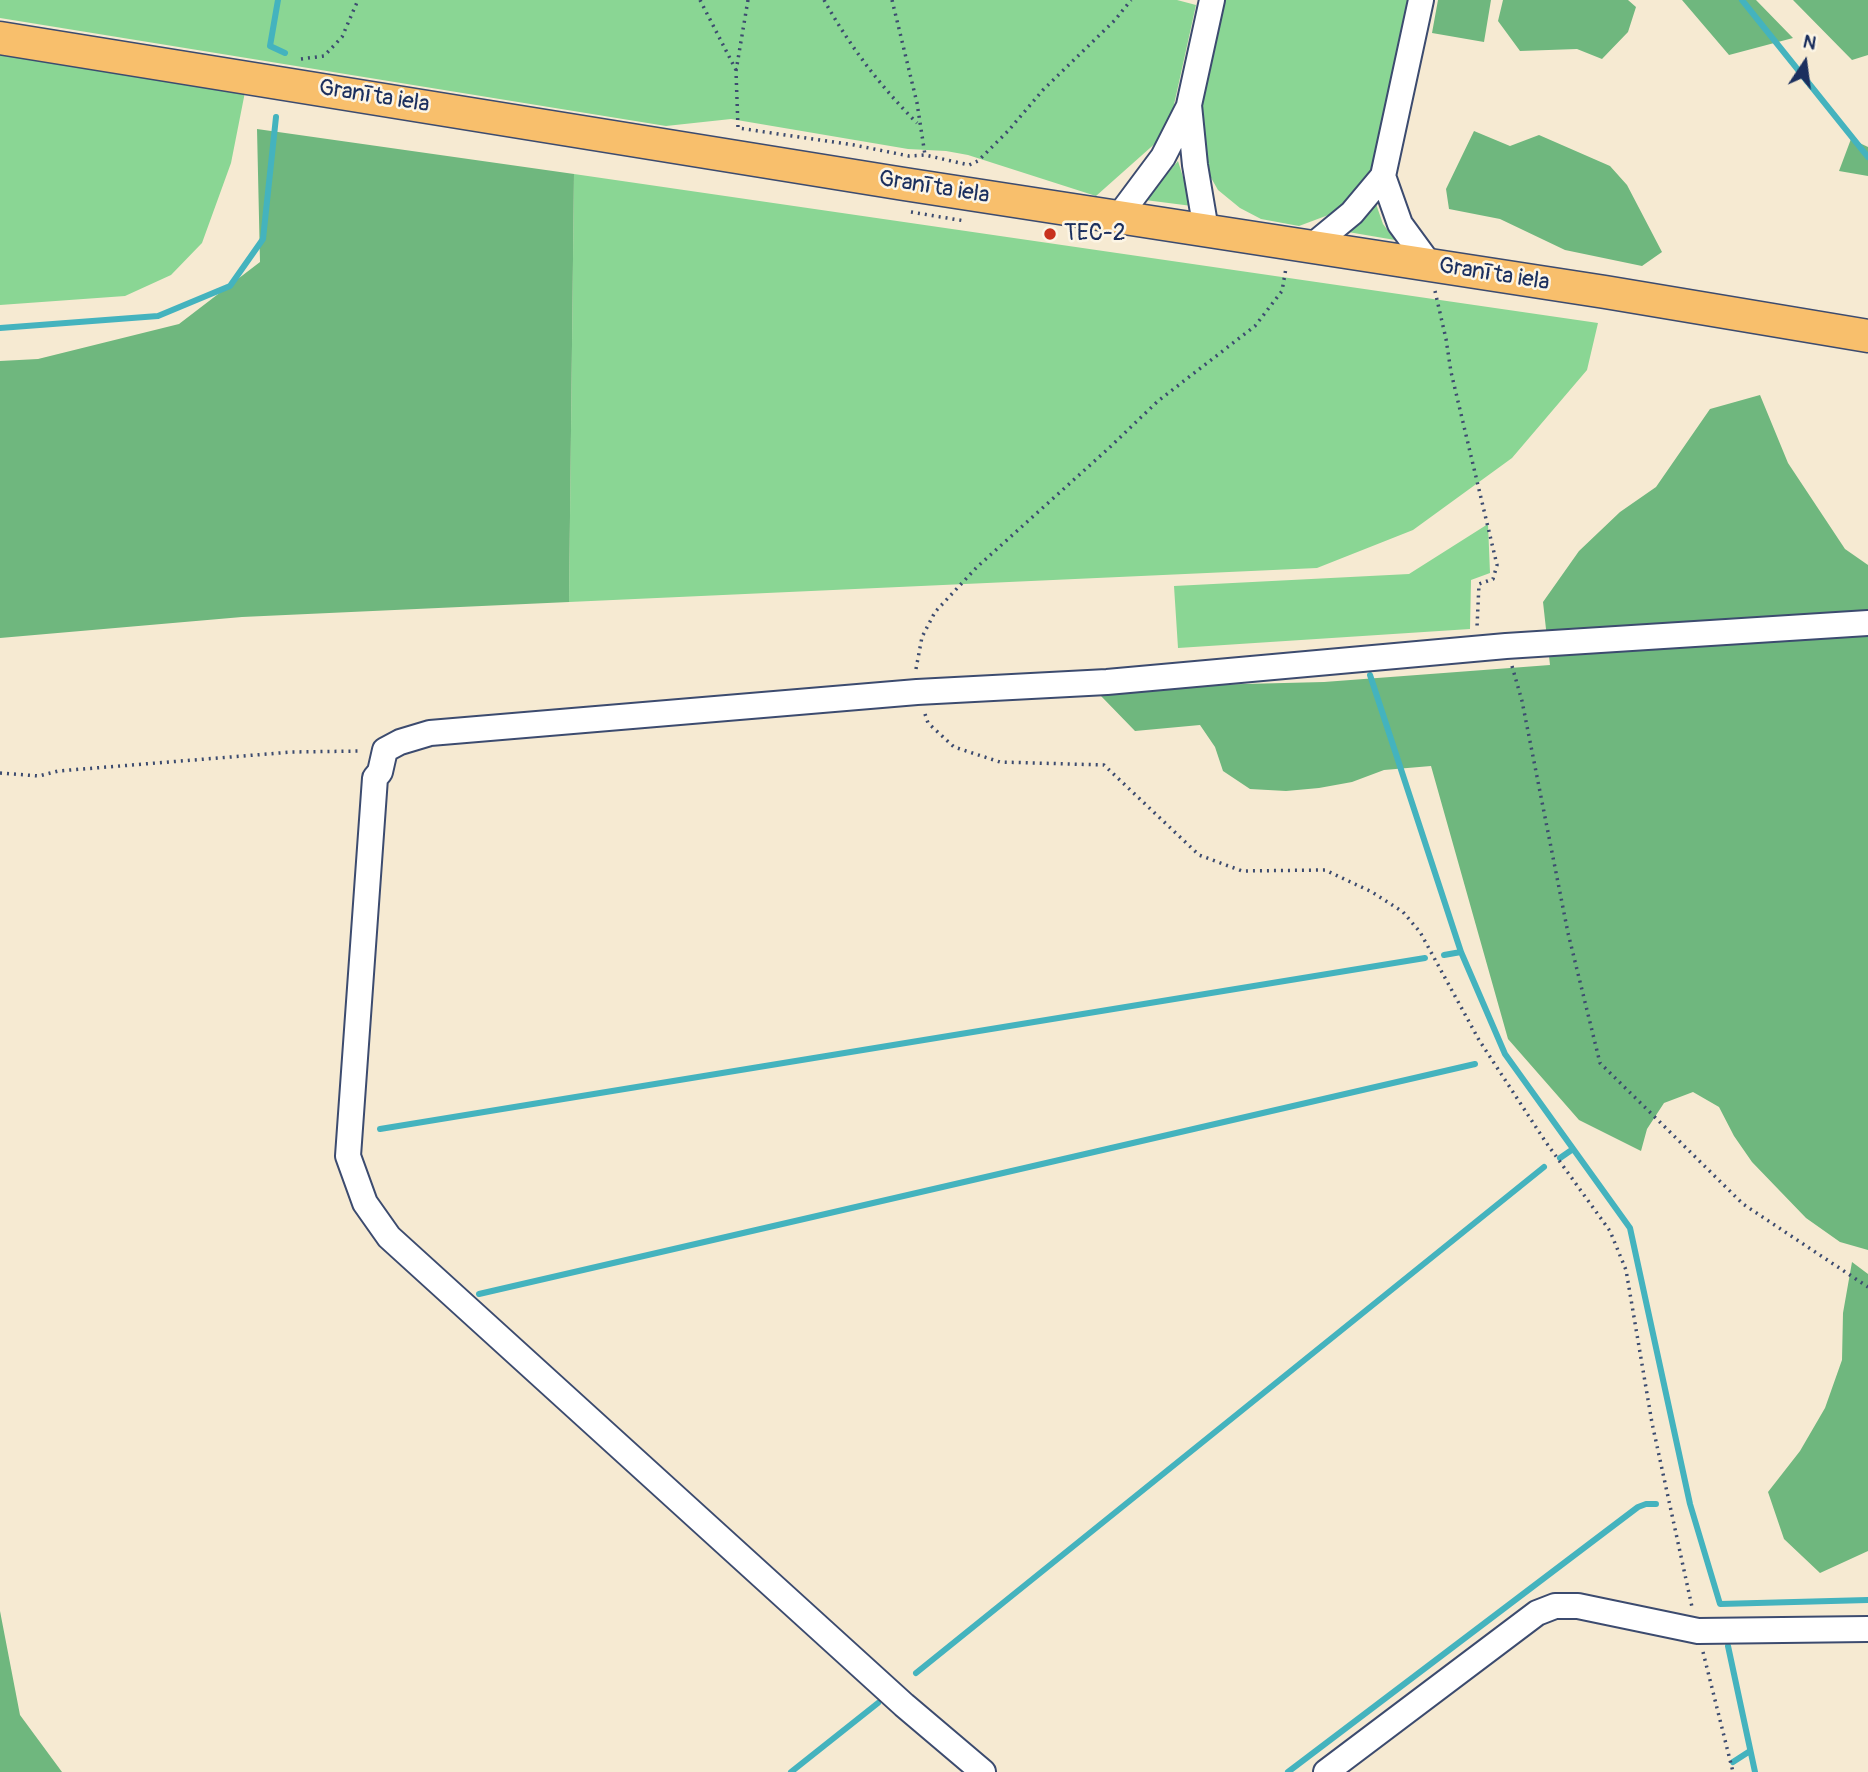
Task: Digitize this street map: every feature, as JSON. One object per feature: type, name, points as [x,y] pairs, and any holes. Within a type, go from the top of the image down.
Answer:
[{"type":"main road","name":"Granīta iela","points":[[0,38],[1868,336]]},
{"type":"street","points":[[1119,216],[1163,157],[1189,105],[1212,0]]},
{"type":"street","points":[[1301,244],[1352,213],[1382,176],[1422,0]]},
{"type":"street","points":[[1189,105],[1195,165],[1206,230]]},
{"type":"street","points":[[1382,176],[1400,224],[1430,265]]},
{"type":"street","points":[[983,1772],[904,1705],[389,1237],[365,1203],[348,1156],[375,778],[380,772],[385,750],[400,742],[430,733],[917,692],[1107,682],[1506,646],[1868,623]]},
{"type":"street","points":[[1326,1772],[1537,1613],[1555,1606],[1578,1606],[1698,1631],[1868,1629]]},
{"type":"path","points":[[298,60],[324,56],[342,37],[358,0]]},
{"type":"path","points":[[700,0],[736,72]]},
{"type":"path","points":[[748,0],[736,72],[738,128],[909,156],[925,155],[970,165],[978,162],[1043,90],[1115,20],[1131,0]]},
{"type":"path","points":[[824,0],[838,25],[886,92],[918,124]]},
{"type":"path","points":[[892,0],[917,103],[918,124],[925,155]]},
{"type":"path","points":[[1301,244],[1282,291],[1255,326],[1158,401],[1110,448],[977,566],[935,612],[922,637],[916,666],[917,692],[928,723],[954,747],[1000,762],[1104,765],[1199,855],[1242,871],[1325,870],[1372,892],[1403,912],[1420,932],[1479,1040],[1545,1141],[1610,1231],[1626,1270],[1651,1423],[1733,1772]]},
{"type":"path","points":[[1430,265],[1447,339],[1451,372],[1497,565],[1493,579],[1479,584],[1476,650]]},
{"type":"path","points":[[1506,646],[1522,701],[1568,933],[1601,1063],[1743,1204],[1868,1287]]},
{"type":"path","points":[[0,773],[39,776],[58,771],[292,752],[385,750]]},
{"type":"green space","points":[[0,0],[1177,0],[1196,5],[1168,132],[1096,196],[968,155],[946,151],[908,149],[731,119],[666,126],[0,18]]},
{"type":"green space","points":[[1223,0],[1411,0],[1373,169],[1339,211],[1299,226],[1261,219],[1240,208],[1218,190],[1206,169],[1200,106]]},
{"type":"green space","points":[[1438,0],[1491,0],[1484,42],[1432,33]]},
{"type":"green space","points":[[1503,0],[1628,0],[1636,7],[1628,32],[1602,59],[1577,49],[1520,51],[1498,21]]},
{"type":"green space","points":[[1682,0],[1756,0],[1793,38],[1729,55]]},
{"type":"green space","points":[[1793,0],[1868,0],[1868,55],[1852,60]]},
{"type":"green space","points":[[0,54],[245,92],[231,163],[202,243],[171,275],[125,296],[0,305]]},
{"type":"green space","points":[[257,129],[574,174],[569,602],[242,617],[0,638],[0,361],[38,359],[179,324],[260,262]]},
{"type":"green space","points":[[1474,131],[1510,146],[1539,135],[1610,166],[1627,185],[1662,252],[1642,266],[1565,250],[1500,219],[1449,209],[1446,189]]},
{"type":"green space","points":[[1851,139],[1868,147],[1868,176],[1839,171]]},
{"type":"green space","points":[[1178,161],[1192,206],[1145,200]]},
{"type":"green space","points":[[574,174],[1598,323],[1587,370],[1512,458],[1413,530],[1317,568],[569,602]]},
{"type":"green space","points":[[1376,204],[1383,224],[1395,240],[1348,232]]},
{"type":"green space","points":[[1760,395],[1788,463],[1845,549],[1868,565],[1868,1250],[1840,1242],[1806,1218],[1752,1162],[1719,1107],[1693,1092],[1664,1103],[1647,1129],[1641,1151],[1579,1120],[1508,1039],[1431,766],[1384,770],[1352,782],[1319,788],[1286,791],[1250,789],[1223,771],[1215,747],[1200,725],[1135,731],[1101,696],[1204,685],[1324,682],[1550,665],[1543,602],[1579,551],[1620,512],[1656,487],[1710,409]]},
{"type":"green space","points":[[1488,524],[1490,573],[1471,580],[1470,629],[1178,648],[1174,586],[1409,574]]},
{"type":"green space","points":[[1852,1262],[1868,1274],[1868,1551],[1820,1573],[1784,1539],[1768,1492],[1800,1451],[1825,1408],[1842,1360],[1843,1313]]},
{"type":"green space","points":[[0,1611],[20,1715],[62,1772],[0,1772]]},
{"type":"waterway","points":[[278,0],[270,46],[285,53]]},
{"type":"waterway","points":[[1742,0],[1868,157]]},
{"type":"waterway","points":[[0,328],[158,316],[230,286],[263,239],[276,117]]},
{"type":"waterway","points":[[1370,675],[1461,952],[1505,1054],[1630,1228],[1690,1504],[1720,1604],[1868,1600]]},
{"type":"waterway","points":[[1444,955],[1461,952]]},
{"type":"waterway","points":[[380,1129],[1425,958]]},
{"type":"waterway","points":[[479,1294],[1475,1064]]},
{"type":"waterway","points":[[1560,1158],[1573,1149]]},
{"type":"waterway","points":[[916,1673],[1544,1167]]},
{"type":"waterway","points":[[1288,1772],[1638,1507],[1656,1504]]},
{"type":"waterway","points":[[1728,1646],[1755,1772]]},
{"type":"waterway","points":[[791,1772],[878,1703]]},
{"type":"waterway","points":[[1733,1762],[1750,1751]]},
{"type":"place","name":"TEC-2","points":[[1050,234]]}]
